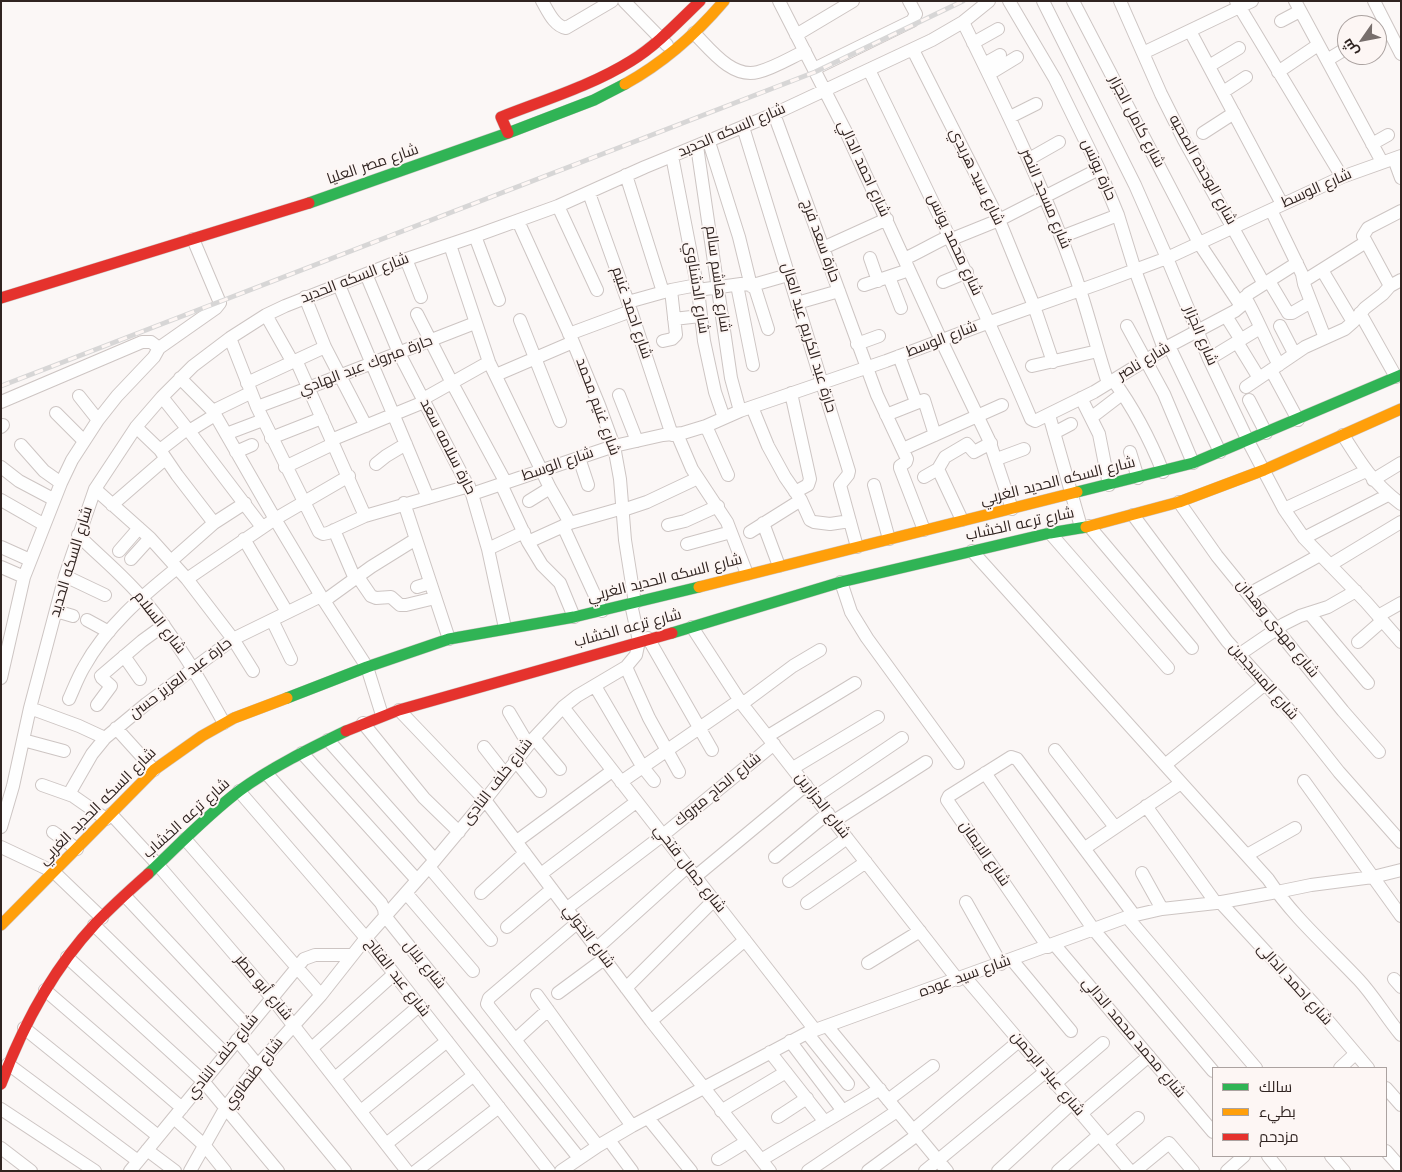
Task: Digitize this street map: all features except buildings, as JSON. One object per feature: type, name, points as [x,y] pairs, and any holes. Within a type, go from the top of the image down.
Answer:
[{"type":"street","points":[[542,1],[556,22],[566,28],[612,1]]},
{"type":"street","points":[[624,1],[672,51]]},
{"type":"street","points":[[508,134],[501,117],[602,77],[631,61],[661,39],[700,1]]},
{"type":"street","name":"شارع مصر العليا","points":[[1,298],[300,206],[508,134],[607,94],[648,69],[672,51],[694,33],[724,1]]},
{"type":"street","name":"شارع احمد الدالي","points":[[779,1],[886,219],[941,340],[991,443],[1012,509]]},
{"type":"street","points":[[796,35],[831,7],[853,1]]},
{"type":"street","points":[[814,69],[912,21],[916,14],[909,1]]},
{"type":"street","name":"شارع السكه الحديد","points":[[1,827],[18,788],[22,740],[30,708],[65,576],[95,489],[136,427],[180,378],[230,338],[266,315],[338,284],[518,222],[774,114],[913,50],[963,22],[989,1]]},
{"type":"street","name":"حارة يونس","points":[[1008,1],[1055,79],[1099,169],[1118,215],[1135,270],[1167,348],[1220,452]]},
{"type":"street","name":"شارع الجزار","points":[[1043,1],[1083,77],[1135,185],[1209,359],[1248,441],[1284,509],[1304,538],[1356,591],[1401,642]]},
{"type":"street","name":"شارع كامل الجزار","points":[[1073,1],[1199,243],[1243,302],[1255,314],[1298,420]]},
{"type":"street","name":"شارع الوحده الصحيه","points":[[1120,1],[1184,140],[1266,282],[1288,313],[1292,313],[1311,302]]},
{"type":"street","points":[[1143,53],[1190,31],[1238,4],[1252,1]]},
{"type":"street","points":[[1374,1],[1378,15]]},
{"type":"street","points":[[1238,4],[1342,177]]},
{"type":"street","points":[[1281,21],[1297,6],[1372,144],[1392,159],[1401,178]]},
{"type":"street","name":"شارع مسجد النصر","points":[[963,22],[1010,117],[1045,197],[1080,290],[1098,351],[1110,382],[1133,409],[1150,439],[1163,472]]},
{"type":"street","points":[[973,43],[998,29]]},
{"type":"street","points":[[1190,31],[1234,113],[1276,207],[1325,338]]},
{"type":"street","points":[[694,33],[735,70],[750,73],[759,72],[805,51]]},
{"type":"street","points":[[1387,36],[1401,54]]},
{"type":"street","points":[[1278,72],[1318,45]]},
{"type":"street","points":[[1209,66],[1239,48]]},
{"type":"street","name":"شارع سيد هريدي","points":[[913,50],[999,220],[1034,306],[1053,362]]},
{"type":"street","points":[[1327,60],[1337,54]]},
{"type":"street","points":[[986,69],[1000,55]]},
{"type":"street","points":[[986,69],[1017,57]]},
{"type":"street","name":"شارع محمد يونس","points":[[869,70],[951,237],[1032,419],[1035,421]]},
{"type":"street","points":[[1223,92],[1246,77]]},
{"type":"street","points":[[1010,117],[1036,104]]},
{"type":"street","points":[[1203,133],[1234,113]]},
{"type":"street","name":"حارة سعد فرج","points":[[774,114],[857,344],[905,455]]},
{"type":"street","name":"حارة عبد الكريم عبد العال","points":[[743,127],[849,471],[840,485],[857,547]]},
{"type":"street","points":[[1372,144],[1388,134]]},
{"type":"street","points":[[1029,160],[1059,142]]},
{"type":"street","points":[[703,144],[739,237],[752,285],[768,329]]},
{"type":"street","name":"شارع هاشم سالم","points":[[703,144],[718,287],[731,378],[740,411]]},
{"type":"street","name":"شارع الدشناوي","points":[[672,156],[715,392],[724,418]]},
{"type":"street","name":"شارع الوسط","points":[[303,502],[319,532],[323,534],[365,516],[404,503],[503,484],[614,446],[706,426],[740,411],[867,368],[1167,258],[1342,177],[1392,159]]},
{"type":"street","points":[[864,285],[884,279],[907,265],[925,247],[999,220],[1099,169]]},
{"type":"street","points":[[626,175],[667,291],[674,318],[676,335],[672,339],[663,341]]},
{"type":"street","name":"شارع احمد غنيم","points":[[589,193],[674,434],[698,478],[718,506],[731,532],[747,574]]},
{"type":"street","points":[[558,206],[597,290]]},
{"type":"street","points":[[1246,387],[1294,353],[1345,329],[1395,283],[1363,236],[1365,230],[1401,211]]},
{"type":"street","points":[[1061,238],[1118,215]]},
{"type":"street","points":[[823,248],[886,219]]},
{"type":"street","name":"شارع غنيم محمد","points":[[518,222],[571,338],[614,446],[620,479],[633,603],[644,640],[712,750]]},
{"type":"street","points":[[475,236],[499,300]]},
{"type":"street","points":[[1,678],[6,638],[24,577],[53,499],[84,441],[117,396],[158,353],[159,348],[219,305],[193,239]]},
{"type":"street","points":[[1304,281],[1366,242]]},
{"type":"street","points":[[450,245],[489,362],[567,525],[602,611]]},
{"type":"street","points":[[870,258],[901,308]]},
{"type":"street","points":[[406,260],[421,297]]},
{"type":"street","name":"شارع ناصر","points":[[1035,421],[1081,398],[1226,316],[1266,282],[1297,263]]},
{"type":"street","points":[[1322,270],[1399,376]]},
{"type":"street","points":[[943,282],[967,272]]},
{"type":"street","name":"حارة سلامه سعد","points":[[366,274],[400,353],[471,490],[488,549],[505,628]]},
{"type":"street","points":[[496,374],[535,358],[630,306],[667,291],[737,284],[752,285],[788,275]]},
{"type":"street","points":[[338,284],[371,364],[395,415],[428,498]]},
{"type":"street","points":[[737,284],[753,365]]},
{"type":"street","points":[[797,303],[838,291]]},
{"type":"street","points":[[305,297],[325,347],[366,426]]},
{"type":"street","points":[[417,314],[503,484],[526,537],[542,565],[560,583],[574,617]]},
{"type":"street","points":[[266,315],[308,388],[349,476],[365,516]]},
{"type":"street","points":[[674,318],[700,316]]},
{"type":"street","points":[[1226,316],[1260,378]]},
{"type":"street","points":[[520,320],[560,421]]},
{"type":"street","name":"حارة مبروك عبد الهادي","points":[[256,407],[475,323]]},
{"type":"street","points":[[1128,326],[1164,394],[1194,463]]},
{"type":"street","points":[[1280,326],[1294,353]]},
{"type":"street","points":[[1209,359],[1260,328]]},
{"type":"street","points":[[857,344],[879,336]]},
{"type":"street","points":[[230,338],[256,407],[303,502]]},
{"type":"street","points":[[1,402],[142,342],[151,342],[159,348]]},
{"type":"street","points":[[112,505],[188,430],[248,388],[294,361],[325,347]]},
{"type":"street","points":[[1032,366],[1098,351]]},
{"type":"street","points":[[899,356],[916,402]]},
{"type":"street","points":[[285,467],[332,442],[424,401],[489,362]]},
{"type":"street","name":"شارع السكه الحديد الغربي","points":[[1,925],[154,770],[174,754],[234,718],[367,667],[449,639],[602,611],[1194,463],[1399,376]]},
{"type":"street","points":[[180,378],[214,413],[322,599],[367,667],[382,716]]},
{"type":"street","points":[[750,532],[798,496],[808,485],[810,479],[791,393]]},
{"type":"street","points":[[1092,418],[1122,394]]},
{"type":"street","points":[[619,395],[637,441]]},
{"type":"street","points":[[79,396],[98,420]]},
{"type":"street","points":[[162,397],[245,503],[262,528]]},
{"type":"street","points":[[1081,398],[1099,434],[1109,485]]},
{"type":"street","points":[[886,414],[924,400],[935,435]]},
{"type":"street","points":[[1248,400],[1266,433]]},
{"type":"street","points":[[924,530],[900,468],[905,455],[935,435],[1002,405]]},
{"type":"street","points":[[752,407],[768,446],[809,518],[814,522],[830,524],[850,521]]},
{"type":"street","name":"شارع ترعه الخشاب","points":[[1,1084],[24,1028],[45,990],[67,957],[98,922],[210,815],[239,791],[302,753],[363,723],[399,710],[692,627],[841,582],[1050,533],[1085,527],[1180,502],[1264,470],[1401,409]]},
{"type":"street","points":[[56,413],[84,441]]},
{"type":"street","points":[[1049,415],[1071,495],[1085,527],[1192,648]]},
{"type":"street","points":[[271,438],[322,418]]},
{"type":"street","points":[[226,434],[263,420]]},
{"type":"street","points":[[1054,433],[1071,424]]},
{"type":"street","points":[[706,426],[728,474]]},
{"type":"street","points":[[136,427],[162,454],[214,523]]},
{"type":"street","points":[[1343,435],[1369,476],[1388,495],[1401,504]]},
{"type":"street","points":[[924,477],[938,469],[944,458],[967,444],[974,452],[991,443]]},
{"type":"street","points":[[21,444],[44,471],[61,484]]},
{"type":"street","points":[[376,464],[406,444]]},
{"type":"street","points":[[236,452],[252,445]]},
{"type":"street","points":[[997,459],[1024,449]]},
{"type":"street","points":[[1130,452],[1138,478]]},
{"type":"street","points":[[579,458],[588,485]]},
{"type":"street","points":[[1284,509],[1401,463]]},
{"type":"street","points":[[2,469],[19,481],[53,499]]},
{"type":"street","points":[[938,469],[962,520]]},
{"type":"street","points":[[187,579],[244,539],[349,476]]},
{"type":"street","points":[[488,549],[647,502],[698,478]]},
{"type":"street","points":[[874,485],[889,539]]},
{"type":"street","points":[[529,501],[550,488]]},
{"type":"street","points":[[95,489],[150,538],[174,564],[233,639],[253,671]]},
{"type":"street","points":[[1304,538],[1388,495]]},
{"type":"street","points":[[1,500],[43,524]]},
{"type":"street","name":"شارع مهدى وهدان","points":[[1180,502],[1218,556],[1343,711],[1379,752]]},
{"type":"street","points":[[69,699],[84,666],[109,632],[214,523],[245,503]]},
{"type":"street","points":[[404,503],[435,588],[449,639]]},
{"type":"street","points":[[668,526],[694,518],[718,506]]},
{"type":"street","name":"شارع المسجدين","points":[[1133,515],[1223,635],[1401,842]]},
{"type":"street","points":[[1330,565],[1401,522]]},
{"type":"street","points":[[763,524],[779,566]]},
{"type":"street","points":[[119,551],[139,528]]},
{"type":"street","points":[[334,530],[356,578],[371,596],[376,598],[392,597],[400,605],[406,605],[435,588]]},
{"type":"street","points":[[687,544],[731,532]]},
{"type":"street","points":[[1050,533],[1168,668]]},
{"type":"street","name":"شارع السلام","points":[[78,535],[141,597],[164,625],[194,668],[224,723]]},
{"type":"street","points":[[131,559],[150,538]]},
{"type":"street","points":[[244,539],[287,612]]},
{"type":"street","name":"حارة عبد العزيز حسن","points":[[69,794],[92,754],[105,738],[233,639],[287,612],[322,599],[392,553],[416,540]]},
{"type":"street","points":[[1,546],[30,560]]},
{"type":"street","points":[[972,551],[1247,855],[1309,931],[1360,981],[1401,1035]]},
{"type":"street","points":[[1249,594],[1320,555]]},
{"type":"street","points":[[1,567],[24,577]]},
{"type":"street","points":[[65,576],[105,595]]},
{"type":"street","points":[[841,582],[851,612],[867,638],[958,763]]},
{"type":"street","points":[[417,587],[435,588]]},
{"type":"street","points":[[1240,654],[1276,628],[1309,613],[1328,607],[1356,591]]},
{"type":"street","points":[[1358,642],[1380,618],[1401,603]]},
{"type":"street","points":[[56,611],[73,616]]},
{"type":"street","points":[[1309,613],[1368,683]]},
{"type":"street","points":[[87,620],[109,632]]},
{"type":"street","points":[[272,620],[291,659]]},
{"type":"street","points":[[97,705],[111,686],[101,677],[124,656],[164,625]]},
{"type":"street","name":"شارع الجزارين","points":[[692,627],[741,702],[920,931],[961,979]]},
{"type":"street","name":"شارع خلف النادى","points":[[366,938],[486,800],[531,741],[563,707],[626,667],[636,655],[644,640]]},
{"type":"street","points":[[621,782],[699,728],[820,650]]},
{"type":"street","points":[[124,656],[140,679]]},
{"type":"street","points":[[626,667],[666,750],[679,772]]},
{"type":"street","name":"شارع الحاج مبروك","points":[[566,909],[663,836],[771,740],[855,683]]},
{"type":"street","points":[[1165,765],[1265,684]]},
{"type":"street","points":[[595,686],[642,766],[654,781]]},
{"type":"street","name":"شارع جمال فتحي","points":[[563,707],[816,1030]]},
{"type":"street","points":[[30,708],[105,738]]},
{"type":"street","name":"شارع الخولي","points":[[399,710],[486,800],[651,1021],[770,1171]]},
{"type":"street","points":[[509,712],[531,741],[560,768]]},
{"type":"street","points":[[793,768],[878,716]]},
{"type":"street","points":[[363,723],[424,798],[459,832]]},
{"type":"street","points":[[116,728],[154,770]]},
{"type":"street","points":[[815,797],[902,738]]},
{"type":"street","points":[[22,740],[64,751]]},
{"type":"street","points":[[328,740],[432,864],[491,940]]},
{"type":"street","points":[[484,746],[505,774]]},
{"type":"street","points":[[1055,750],[1115,828]]},
{"type":"street","points":[[302,753],[417,880]]},
{"type":"street","name":"شارع الايمان","points":[[1051,945],[948,802],[949,796],[1010,757],[1015,758],[1084,848]]},
{"type":"street","points":[[515,760],[540,791]]},
{"type":"street","points":[[775,857],[831,817],[926,762]]},
{"type":"street","points":[[517,841],[612,771]]},
{"type":"street","points":[[985,773],[1094,930],[1212,1070]]},
{"type":"street","name":"شارع بلال","points":[[268,774],[381,903],[385,916],[577,1164]]},
{"type":"street","points":[[1304,781],[1401,916]]},
{"type":"street","points":[[1182,783],[1084,848],[1130,916],[1255,1067]]},
{"type":"street","name":"شارع أبو مطر","points":[[42,785],[69,794],[108,817],[158,865],[294,1024],[406,1171]]},
{"type":"street","points":[[695,877],[806,785]]},
{"type":"street","name":"شارع عبد الفتاح","points":[[239,791],[366,938],[549,1171]]},
{"type":"street","points":[[541,874],[636,802]]},
{"type":"street","name":"شارع احمد الدالى","points":[[1146,806],[1218,902],[1317,1007],[1367,1067]]},
{"type":"street","points":[[1247,855],[1295,828]]},
{"type":"street","points":[[53,832],[77,849]]},
{"type":"street","points":[[789,881],[848,838]]},
{"type":"street","points":[[185,840],[321,995]]},
{"type":"street","points":[[1,847],[54,872],[98,922],[226,1054]]},
{"type":"street","points":[[481,893],[526,853]]},
{"type":"street","points":[[807,903],[866,862]]},
{"type":"street","points":[[596,948],[687,867]]},
{"type":"street","name":"شارع سيد عوده","points":[[561,1171],[577,1164],[604,1143],[632,1126],[790,1041],[1130,916],[1162,909],[1277,892],[1311,884],[1373,877],[1401,870]]},
{"type":"street","points":[[1142,873],[1162,909]]},
{"type":"street","points":[[507,927],[552,889]]},
{"type":"street","points":[[406,893],[473,972]]},
{"type":"street","points":[[125,896],[248,1027]]},
{"type":"street","points":[[626,988],[714,900]]},
{"type":"street","points":[[966,902],[1007,962],[1071,1031]]},
{"type":"street","points":[[577,924],[488,1000],[487,1004],[515,1040],[604,1143],[632,1171]]},
{"type":"street","points":[[868,963],[920,931]]},
{"type":"street","name":"شارع طنطاوي","points":[[190,1171],[226,1107],[258,1065],[321,995],[366,938]]},
{"type":"street","points":[[651,1021],[745,940]]},
{"type":"street","name":"شارع محمد محمد الدالي","points":[[1051,945],[1212,1131]]},
{"type":"street","name":"شارع خلف النادي","points":[[134,1166],[296,967],[309,956],[352,955]]},
{"type":"street","points":[[67,957],[203,1081],[278,1171]]},
{"type":"street","points":[[558,993],[604,959]]},
{"type":"street","points":[[312,1048],[394,974]]},
{"type":"street","name":"شارع عباد الرحمن","points":[[961,979],[1019,1041],[1127,1169]]},
{"type":"street","points":[[45,990],[178,1113],[225,1171]]},
{"type":"street","points":[[537,995],[632,1126]]},
{"type":"street","points":[[335,1078],[419,1006]]},
{"type":"street","points":[[515,1040],[548,1010]]},
{"type":"street","points":[[24,1028],[158,1136]]},
{"type":"street","points":[[816,1030],[848,1084]]},
{"type":"street","points":[[816,1030],[880,1090],[947,1171]]},
{"type":"street","points":[[237,1040],[345,1171]]},
{"type":"street","points":[[361,1111],[447,1041]]},
{"type":"street","points":[[790,1041],[843,1111]]},
{"type":"street","points":[[868,1171],[1019,1041]]},
{"type":"street","points":[[1055,1084],[1102,1043]]},
{"type":"street","points":[[770,1052],[825,1122]]},
{"type":"street","points":[[1341,1067],[1356,1054]]},
{"type":"street","points":[[1081,1114],[1149,1056]]},
{"type":"street","points":[[8,1064],[134,1166]]},
{"type":"street","points":[[888,1100],[933,1066]]},
{"type":"street","points":[[721,1111],[786,1072]]},
{"type":"street","points":[[925,1171],[1045,1072]]},
{"type":"street","points":[[386,1144],[474,1075]]},
{"type":"street","points":[[1387,1089],[1401,1105]]},
{"type":"street","points":[[761,1160],[880,1090]]},
{"type":"street","points":[[778,1117],[807,1098]]},
{"type":"street","points":[[998,1171],[1072,1103]]},
{"type":"street","points":[[416,1171],[499,1107]]},
{"type":"street","points":[[1,1109],[95,1171]]},
{"type":"street","points":[[808,1171],[898,1111]]},
{"type":"street","points":[[648,1118],[691,1171]]},
{"type":"street","points":[[1058,1171],[1138,1118]]},
{"type":"street","points":[[718,1159],[746,1142]]},
{"type":"street","points":[[1127,1169],[1168,1143],[1193,1171]]},
{"type":"street","points":[[1,1148],[31,1171]]},
{"type":"street","points":[[147,1150],[175,1171]]},
{"type":"street","points":[[1387,1152],[1401,1168]]},
{"type":"street","points":[[1269,1157],[1280,1171]]},
{"type":"street","points":[[1332,1157],[1344,1171]]},
{"type":"railway","points":[[1,386],[815,72],[963,1]]},
{"type":"traffic: fast","points":[[309,203],[508,133],[594,100],[625,84]]},
{"type":"traffic: fast","points":[[1077,492],[1193,463],[1401,375]]},
{"type":"traffic: fast","points":[[672,633],[841,582],[1050,533],[1086,527]]},
{"type":"traffic: fast","points":[[287,698],[367,667],[449,639],[574,617],[699,587]]},
{"type":"traffic: fast","points":[[148,874],[239,791],[277,766],[346,731]]},
{"type":"traffic: slow","points":[[625,84],[653,67],[678,47],[724,1]]},
{"type":"traffic: slow","points":[[1086,527],[1179,502],[1264,470],[1401,409]]},
{"type":"traffic: slow","points":[[699,587],[1077,492]]},
{"type":"traffic: slow","points":[[1,925],[154,770],[202,736],[234,718],[287,698]]},
{"type":"traffic: jam","points":[[508,133],[501,117],[584,85],[616,70],[641,55],[700,1]]},
{"type":"traffic: jam","points":[[1,298],[309,203]]},
{"type":"traffic: jam","points":[[346,731],[399,710],[672,633]]},
{"type":"traffic: jam","points":[[1,1084],[29,1020],[65,960],[114,904],[148,874]]}]
